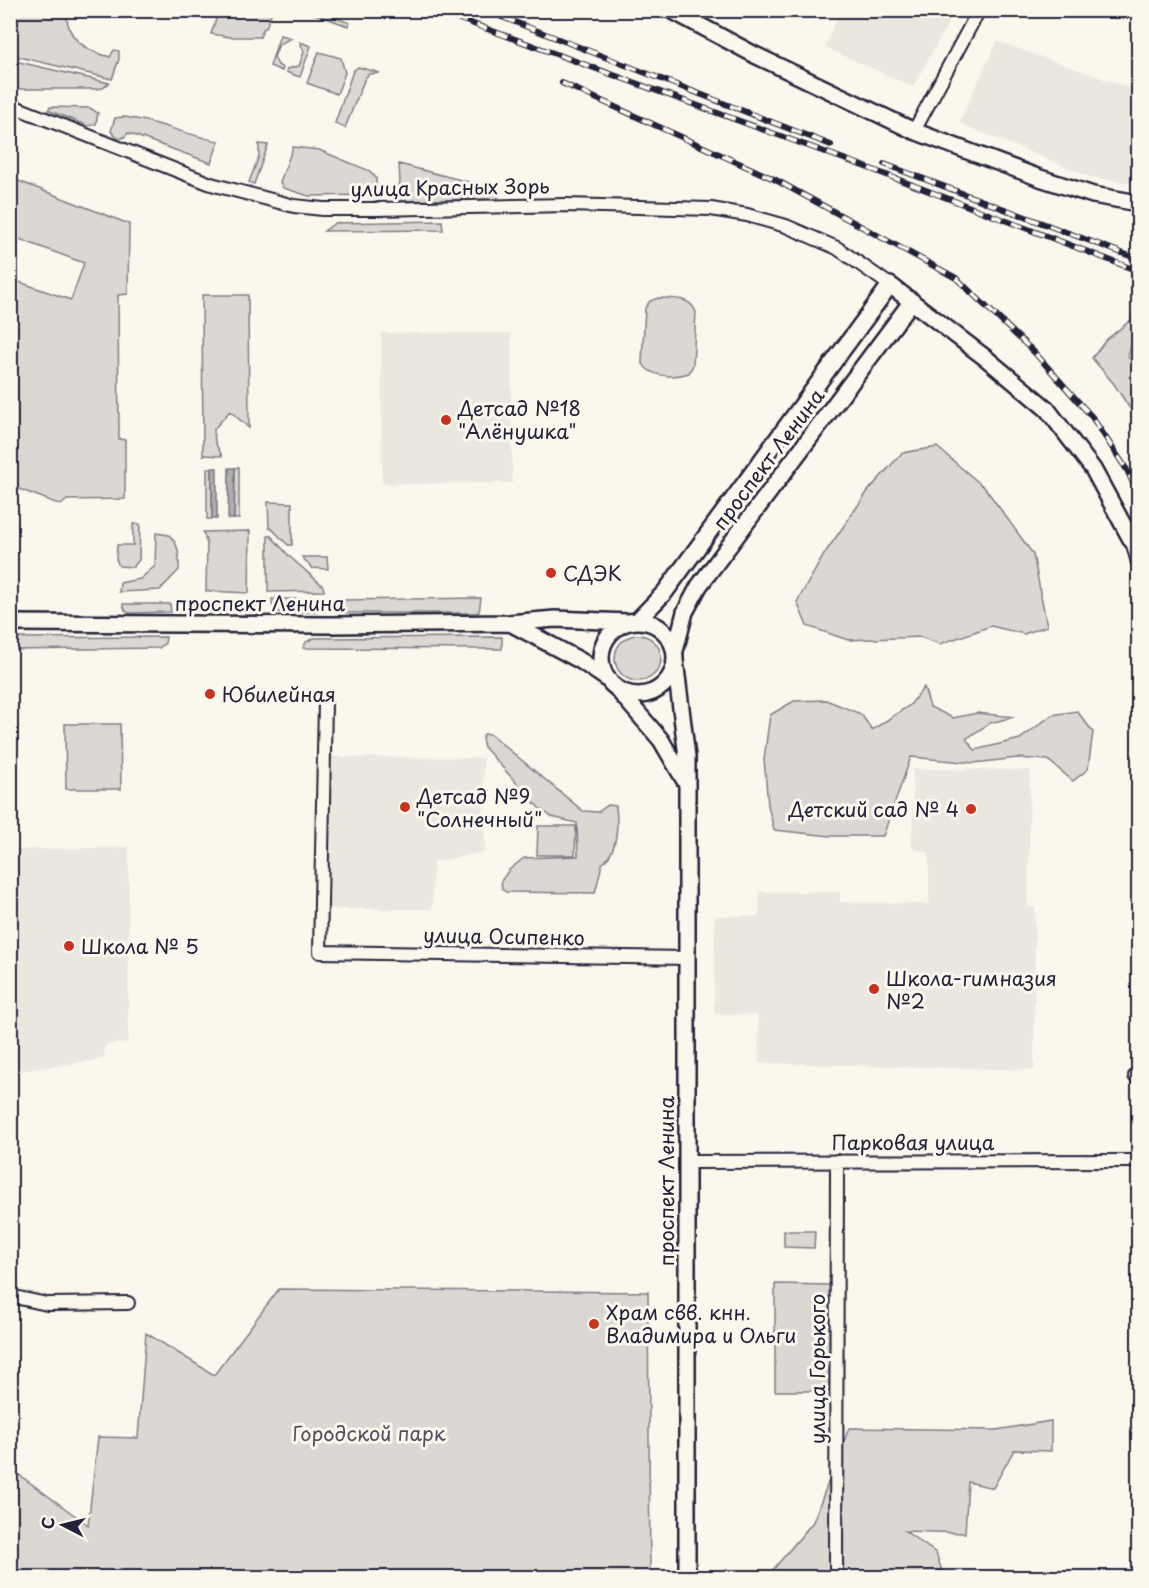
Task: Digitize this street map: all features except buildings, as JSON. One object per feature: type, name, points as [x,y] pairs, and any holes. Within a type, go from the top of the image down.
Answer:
[{"type":"main road","points":[[671,10],[754,55],[914,131],[1040,178],[1093,195],[1138,203]]},
{"type":"main road","points":[[890,285],[987,359],[1047,409],[1093,469],[1135,540]]},
{"type":"main road","name":"проспект Ленина","points":[[10,623],[293,625],[509,623],[555,619],[632,621],[665,591],[890,285]]},
{"type":"main road","name":"проспект Ленина","points":[[687,1578],[687,757],[675,656],[685,612],[699,586],[912,301]]},
{"type":"main road","points":[[632,621],[654,624],[661,629],[672,643],[675,656],[670,677],[664,684],[649,693],[631,694],[612,683],[602,664],[603,646],[613,631],[632,621]]},
{"type":"main road","name":"проспект Ленина","points":[[509,623],[581,661],[612,683],[661,740],[687,784]]},
{"type":"street","points":[[914,131],[979,10]]},
{"type":"street","name":"улица Красных Зорь","points":[[10,105],[211,184],[294,206],[323,209],[387,209],[566,205],[711,209],[747,215],[786,226],[837,248],[890,285]]},
{"type":"street","points":[[1135,540],[1138,563]]},
{"type":"street","name":"улица Осипенко","points":[[325,703],[320,952],[687,958]]},
{"type":"street","name":"улица Горького","points":[[836,1578],[837,1161]]},
{"type":"street","name":"Парковая улица","points":[[688,1162],[1138,1161]]},
{"type":"street","points":[[10,1296],[47,1304],[128,1303]]},
{"type":"shaded area","points":[[840,10],[955,11],[913,87],[825,47]]},
{"type":"shaded area","points":[[997,41],[1138,91],[1138,184],[1090,177],[959,123]]},
{"type":"shaded area","name":"Детсад №18 \"Алёнушка\"","points":[[381,333],[511,333],[512,483],[382,484]]},
{"type":"shaded area","points":[[212,468],[217,468],[217,519],[212,519]]},
{"type":"shaded area","points":[[229,468],[235,468],[234,519],[228,519]]},
{"type":"shaded area","name":"Детсад №9 \"Солнечный\"","points":[[332,757],[483,758],[485,852],[433,862],[432,909],[326,909],[328,763]]},
{"type":"shaded area","name":"Школа-гимназия №2","points":[[913,769],[1030,770],[1028,907],[1035,907],[1034,1070],[759,1063],[758,1015],[714,1014],[715,916],[759,916],[759,892],[840,892],[840,902],[929,904],[929,853],[912,848]]},
{"type":"shaded area","name":"Школа № 5","points":[[129,847],[128,1042],[105,1045],[104,1059],[20,1071],[11,1077],[11,850]]},
{"type":"green space","points":[[219,10],[272,11],[260,37],[230,37],[211,34]]},
{"type":"green space","points":[[10,11],[67,11],[67,20],[73,36],[85,47],[110,57],[114,50],[119,51],[119,59],[112,79],[11,55]]},
{"type":"green space","points":[[307,11],[318,11],[350,23],[348,26]]},
{"type":"green space","points":[[280,35],[292,38],[279,44],[274,57],[278,65],[283,68],[282,71],[270,66]]},
{"type":"green space","points":[[300,42],[311,46],[300,77],[286,72],[287,69],[299,66],[304,52]]},
{"type":"green space","points":[[319,52],[341,58],[345,73],[337,94],[307,83]]},
{"type":"green space","points":[[19,62],[109,83],[103,88],[96,89],[11,89],[11,65]]},
{"type":"green space","points":[[358,67],[380,73],[369,74],[365,78],[345,128],[335,123],[353,71]]},
{"type":"green space","points":[[50,107],[90,108],[98,113],[96,124],[88,126],[48,110]]},
{"type":"green space","points":[[115,118],[147,121],[219,141],[211,163],[128,133],[122,138],[117,138],[111,131]]},
{"type":"green space","points":[[259,144],[268,145],[254,184],[249,182],[259,156]]},
{"type":"green space","points":[[293,147],[319,150],[370,171],[376,178],[376,188],[367,195],[309,196],[283,188],[280,182]]},
{"type":"green space","points":[[399,164],[501,192],[497,199],[395,201],[400,182]]},
{"type":"green space","points":[[11,178],[129,224],[128,294],[118,295],[119,439],[125,440],[125,499],[67,500],[61,505],[11,486],[11,279],[71,300],[84,263],[11,236]]},
{"type":"green space","points":[[442,221],[443,230],[324,231],[335,223]]},
{"type":"green space","points":[[202,295],[248,295],[249,428],[230,411],[214,429],[215,442],[222,456],[203,455]]},
{"type":"green space","points":[[658,298],[685,301],[690,303],[696,312],[693,365],[689,373],[676,376],[656,374],[645,367],[642,362],[645,308],[650,301]]},
{"type":"green space","points":[[1138,307],[1138,340],[1132,341],[1128,357],[1138,366],[1138,421],[1114,384],[1092,358],[1106,340],[1131,320]]},
{"type":"green space","points":[[937,447],[985,488],[1033,554],[1047,626],[1024,634],[991,626],[940,644],[920,637],[848,640],[807,626],[797,602],[825,553],[868,491],[902,453]]},
{"type":"green space","points":[[239,467],[239,519],[234,519],[235,468]]},
{"type":"green space","points":[[207,468],[212,468],[212,519],[207,519]]},
{"type":"green space","points":[[268,502],[292,503],[292,545],[288,545],[269,528]]},
{"type":"green space","points":[[133,524],[140,524],[139,560],[133,567],[119,566],[116,559],[117,545],[133,545]]},
{"type":"green space","points":[[250,531],[249,593],[206,591],[207,544],[203,532]]},
{"type":"green space","points":[[156,533],[169,535],[175,543],[179,555],[179,570],[160,590],[119,592],[120,583],[140,579],[155,566]]},
{"type":"green space","points":[[268,536],[271,536],[290,557],[323,586],[324,591],[268,592]]},
{"type":"green space","points":[[302,557],[327,557],[328,569],[312,568]]},
{"type":"green space","points":[[481,598],[479,612],[474,613],[341,613],[341,600]]},
{"type":"green space","points":[[272,599],[325,599],[320,611],[273,612]]},
{"type":"green space","points":[[123,604],[170,604],[171,612],[129,613]]},
{"type":"green space","points":[[638,635],[654,642],[661,658],[654,674],[638,681],[622,674],[615,658],[622,642]]},
{"type":"green space","points":[[166,637],[165,643],[159,648],[11,650],[11,638]]},
{"type":"green space","points":[[502,637],[502,649],[303,648],[306,642],[314,638]]},
{"type":"green space","points":[[924,687],[930,707],[953,718],[977,713],[1014,717],[990,723],[966,739],[975,750],[1020,739],[1052,715],[1077,711],[1093,732],[1088,769],[1073,781],[1048,760],[1017,758],[974,763],[911,757],[883,836],[831,836],[774,830],[768,805],[764,759],[770,715],[794,701],[826,700],[861,714],[872,730],[910,705]]},
{"type":"green space","points":[[65,724],[120,724],[121,789],[66,789]]},
{"type":"green space","points":[[484,734],[490,734],[583,811],[598,812],[608,805],[616,806],[617,830],[614,845],[602,864],[595,893],[506,892],[502,889],[501,881],[509,870],[524,858],[578,856],[577,823],[552,817],[539,808],[484,747],[482,739]]},
{"type":"green space","points":[[538,826],[576,826],[575,855],[537,855]]},
{"type":"green space","points":[[784,1231],[815,1231],[814,1248],[784,1247]]},
{"type":"green space","points":[[775,1284],[830,1285],[829,1391],[775,1391]]},
{"type":"green space","name":"Городской парк","points":[[279,1289],[648,1292],[650,1577],[11,1577],[11,1469],[88,1525],[98,1437],[138,1438],[146,1333],[214,1375]]},
{"type":"green space","points":[[1051,1421],[1051,1451],[1014,1450],[993,1488],[968,1482],[965,1533],[905,1531],[936,1553],[944,1577],[767,1577],[813,1522],[849,1428],[996,1430]]},
{"type":"railway","points":[[435,10],[863,166],[1138,271]]},
{"type":"railway","points":[[484,10],[831,145]]},
{"type":"railway","points":[[562,83],[774,179],[956,278],[1035,353],[1092,417],[1127,470],[1138,494]]},
{"type":"railway","points":[[884,164],[1138,259]]},
{"type":"place","name":"Детсад №18 \"Алёнушка\"","points":[[446,420]]},
{"type":"place","name":"СДЭК","points":[[551,573]]},
{"type":"place","name":"Юбилейная","points":[[210,694]]},
{"type":"place","name":"Детсад №9 \"Солнечный\"","points":[[405,807]]},
{"type":"place","name":"Детский сад № 4","points":[[971,809]]},
{"type":"place","name":"Школа № 5","points":[[69,946]]},
{"type":"place","name":"Школа-гимназия №2","points":[[874,989]]},
{"type":"place","name":"Храм свв. кнн. Владимира и Ольги","points":[[594,1324]]}]
